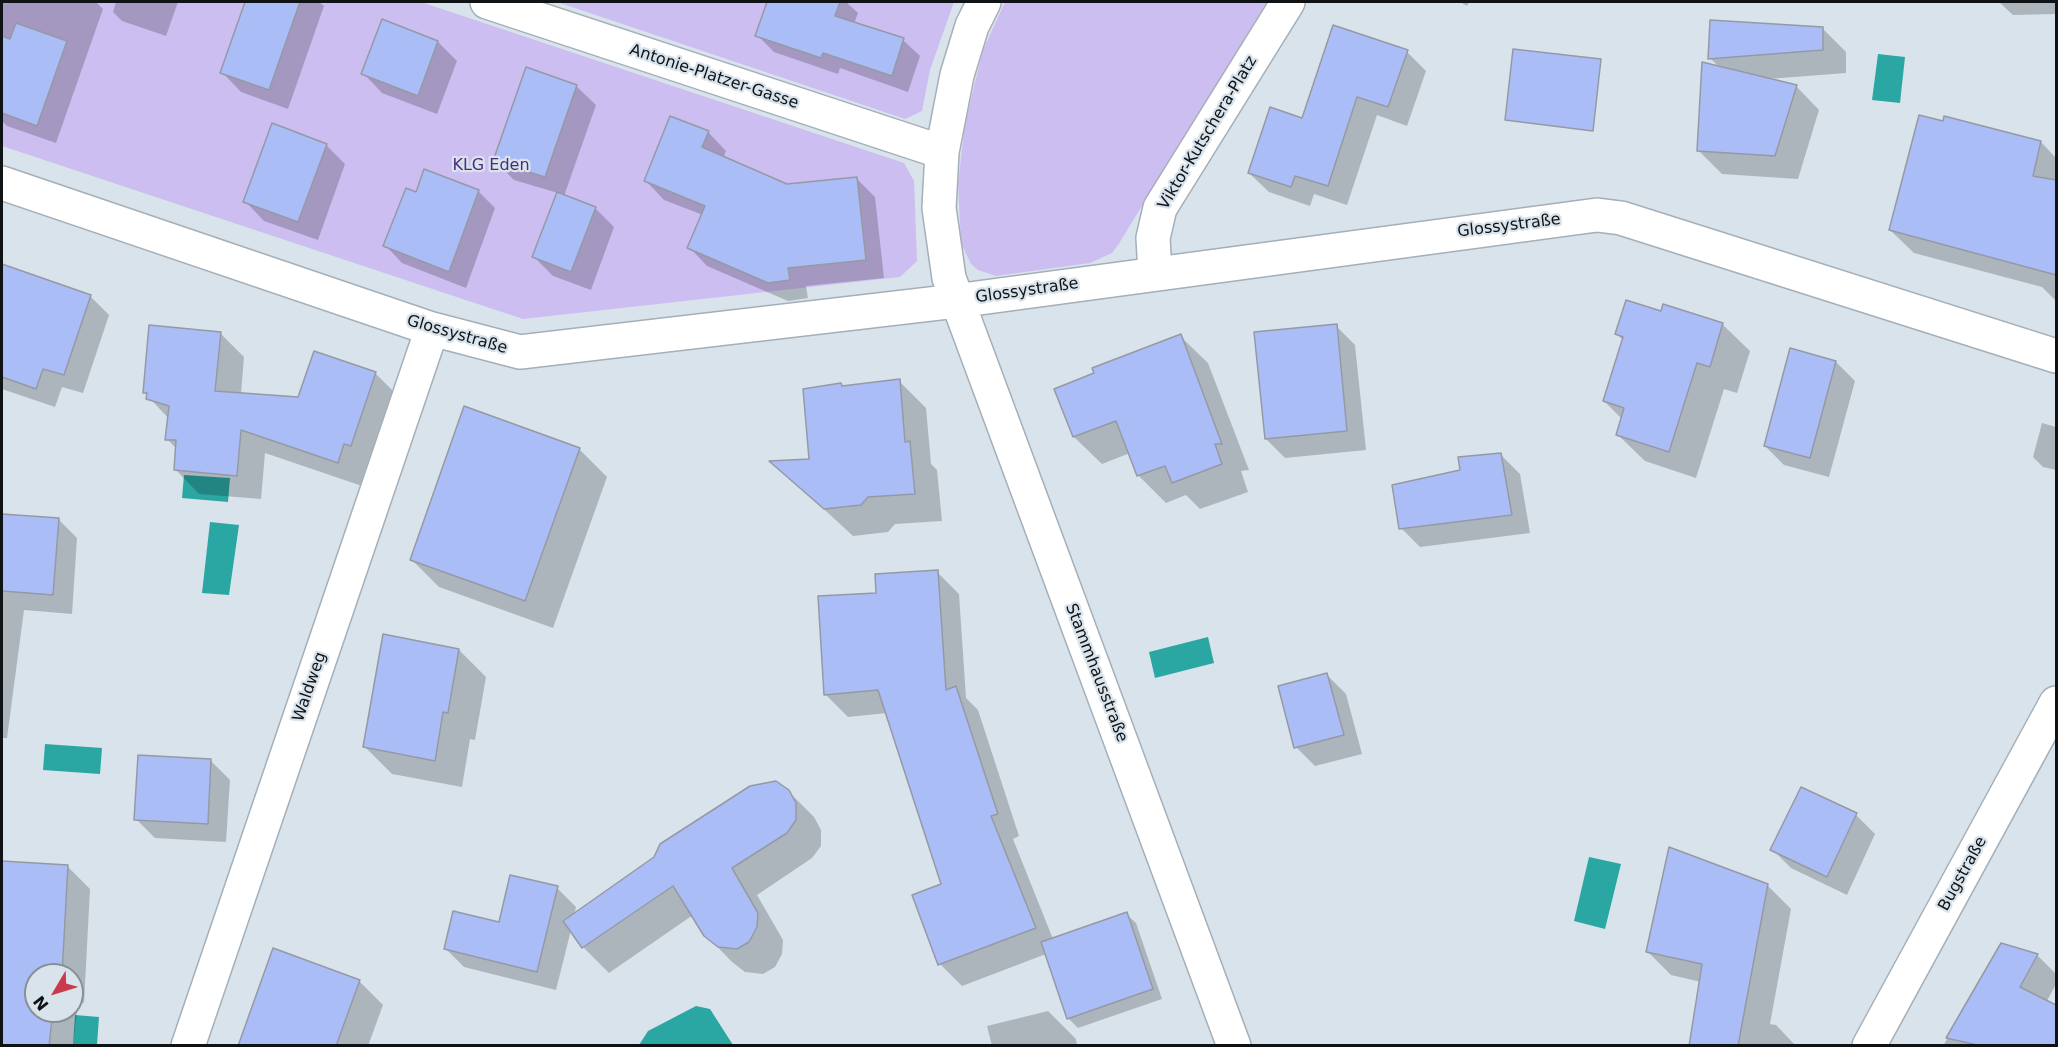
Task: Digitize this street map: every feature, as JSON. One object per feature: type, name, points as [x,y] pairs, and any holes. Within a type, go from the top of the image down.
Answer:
[{"type":"street","name":"Antonie-Platzer-Gasse","points":[[487,2],[942,153]]},
{"type":"street","points":[[956,301],[941,228],[939,188],[942,153],[957,75],[972,26],[984,2]]},
{"type":"street","name":"Viktor-Kutschera-Platz","points":[[1155,273],[1153,238],[1160,208],[1288,2]]},
{"type":"street","name":"Glossystraße","points":[[2,183],[432,329],[503,349],[536,352],[956,301],[1586,216],[1610,215],[2056,356]]},
{"type":"street","name":"Stammhausstraße","points":[[956,301],[1234,1046]]},
{"type":"street","name":"Waldweg","points":[[188,1046],[432,329]]},
{"type":"street","name":"Bugstraße","points":[[1869,1046],[2056,703]]},
{"type":"green space","name":"KLG Eden","points":[[2,2],[421,2],[904,163],[914,181],[917,261],[900,277],[523,319],[2,146]]},
{"type":"green space","points":[[557,2],[954,2],[930,70],[922,111],[905,119]]},
{"type":"green space","points":[[1005,2],[1267,2],[1118,245],[1112,253],[1090,263],[996,276],[978,270],[971,264],[961,243],[958,184],[965,123],[983,50]]},
{"type":"shaded area","points":[[1878,54],[1905,57],[1900,103],[1872,100]]},
{"type":"shaded area","points":[[184,475],[230,478],[228,502],[182,498]]},
{"type":"shaded area","points":[[210,522],[239,525],[229,595],[202,593]]},
{"type":"shaded area","points":[[1208,637],[1214,663],[1155,678],[1149,652]]},
{"type":"shaded area","points":[[45,744],[102,748],[100,774],[43,770]]},
{"type":"shaded area","points":[[1589,857],[1621,864],[1605,929],[1574,921]]},
{"type":"shaded area","points":[[696,1006],[710,1009],[733,1045],[639,1045],[648,1031]]},
{"type":"shaded area","points":[[84,1016],[99,1017],[97,1045],[73,1045],[74,1023],[84,1023]]},
{"type":"building","points":[[245,2],[300,2],[269,90],[220,73]]},
{"type":"building","points":[[767,2],[840,2],[835,16],[904,38],[892,76],[823,53],[821,58],[755,36]]},
{"type":"building","points":[[382,19],[438,41],[418,96],[361,74]]},
{"type":"building","points":[[1710,20],[1823,27],[1823,50],[1708,59]]},
{"type":"building","points":[[16,23],[67,41],[37,126],[2,113],[2,36],[10,39]]},
{"type":"building","points":[[1333,25],[1408,50],[1388,107],[1357,97],[1328,186],[1295,176],[1291,187],[1248,173],[1270,107],[1302,118]]},
{"type":"building","points":[[1513,49],[1601,59],[1593,131],[1505,120]]},
{"type":"building","points":[[1702,62],[1797,85],[1775,156],[1697,151]]},
{"type":"building","points":[[526,67],[577,85],[545,177],[493,161]]},
{"type":"building","points":[[1919,115],[1943,121],[1944,116],[2041,141],[2033,176],[2056,180],[2056,275],[1889,230]]},
{"type":"building","points":[[670,116],[709,131],[702,147],[787,184],[857,177],[866,260],[788,268],[790,280],[768,283],[687,248],[705,206],[644,181]]},
{"type":"building","points":[[272,123],[327,144],[298,222],[243,202]]},
{"type":"building","points":[[424,169],[479,190],[449,272],[383,246],[406,188],[416,192]]},
{"type":"building","points":[[557,192],[596,207],[571,272],[532,257]]},
{"type":"building","points":[[2,264],[91,295],[64,375],[43,369],[36,389],[2,377]]},
{"type":"building","points":[[1626,300],[1661,311],[1663,304],[1723,323],[1710,367],[1697,363],[1669,452],[1616,435],[1624,408],[1603,401],[1623,337],[1615,334]]},
{"type":"building","points":[[1337,324],[1347,431],[1265,439],[1254,332]]},
{"type":"building","points":[[149,325],[221,332],[215,391],[298,397],[314,351],[376,372],[351,446],[344,444],[338,463],[241,430],[237,476],[174,470],[176,440],[165,440],[169,406],[146,399],[147,393],[143,393]]},
{"type":"building","points":[[1181,334],[1222,444],[1215,444],[1222,464],[1172,483],[1165,466],[1137,476],[1116,421],[1073,437],[1054,389],[1094,373],[1092,368]]},
{"type":"building","points":[[1790,348],[1836,361],[1810,458],[1764,446]]},
{"type":"building","points":[[900,379],[905,442],[910,441],[915,494],[868,497],[861,505],[824,509],[769,461],[809,459],[803,389],[841,383],[842,386]]},
{"type":"building","points":[[464,406],[580,448],[525,601],[410,560]]},
{"type":"building","points":[[1501,453],[1512,515],[1399,529],[1392,485],[1460,470],[1458,457]]},
{"type":"building","points":[[2,514],[59,518],[53,595],[2,591]]},
{"type":"building","points":[[938,570],[946,690],[956,686],[998,814],[991,816],[1036,928],[938,965],[912,895],[941,884],[878,690],[824,695],[818,596],[876,593],[875,574]]},
{"type":"building","points":[[383,634],[459,649],[448,713],[443,712],[435,761],[363,747]]},
{"type":"building","points":[[1327,673],[1344,735],[1294,748],[1278,686]]},
{"type":"building","points":[[138,755],[211,759],[208,824],[134,820]]},
{"type":"building","points":[[776,781],[789,790],[796,803],[796,820],[787,833],[732,868],[758,913],[757,927],[749,942],[737,949],[718,947],[704,936],[673,886],[582,948],[563,921],[654,857],[660,844],[750,786]]},
{"type":"building","points":[[1801,787],[1857,813],[1827,877],[1770,850]]},
{"type":"building","points":[[1669,847],[1768,884],[1738,1046],[1689,1046],[1702,964],[1646,952]]},
{"type":"building","points":[[2,861],[68,865],[63,963],[24,963],[24,1023],[52,1023],[49,1046],[2,1046]]},
{"type":"building","points":[[510,875],[558,886],[537,972],[444,949],[453,911],[499,922]]},
{"type":"building","points":[[1127,912],[1153,989],[1067,1019],[1041,942]]},
{"type":"building","points":[[2001,943],[2038,954],[2020,987],[2056,1005],[2056,1046],[1982,1046],[1946,1038]]},
{"type":"building","points":[[273,948],[360,980],[336,1046],[238,1046]]}]
